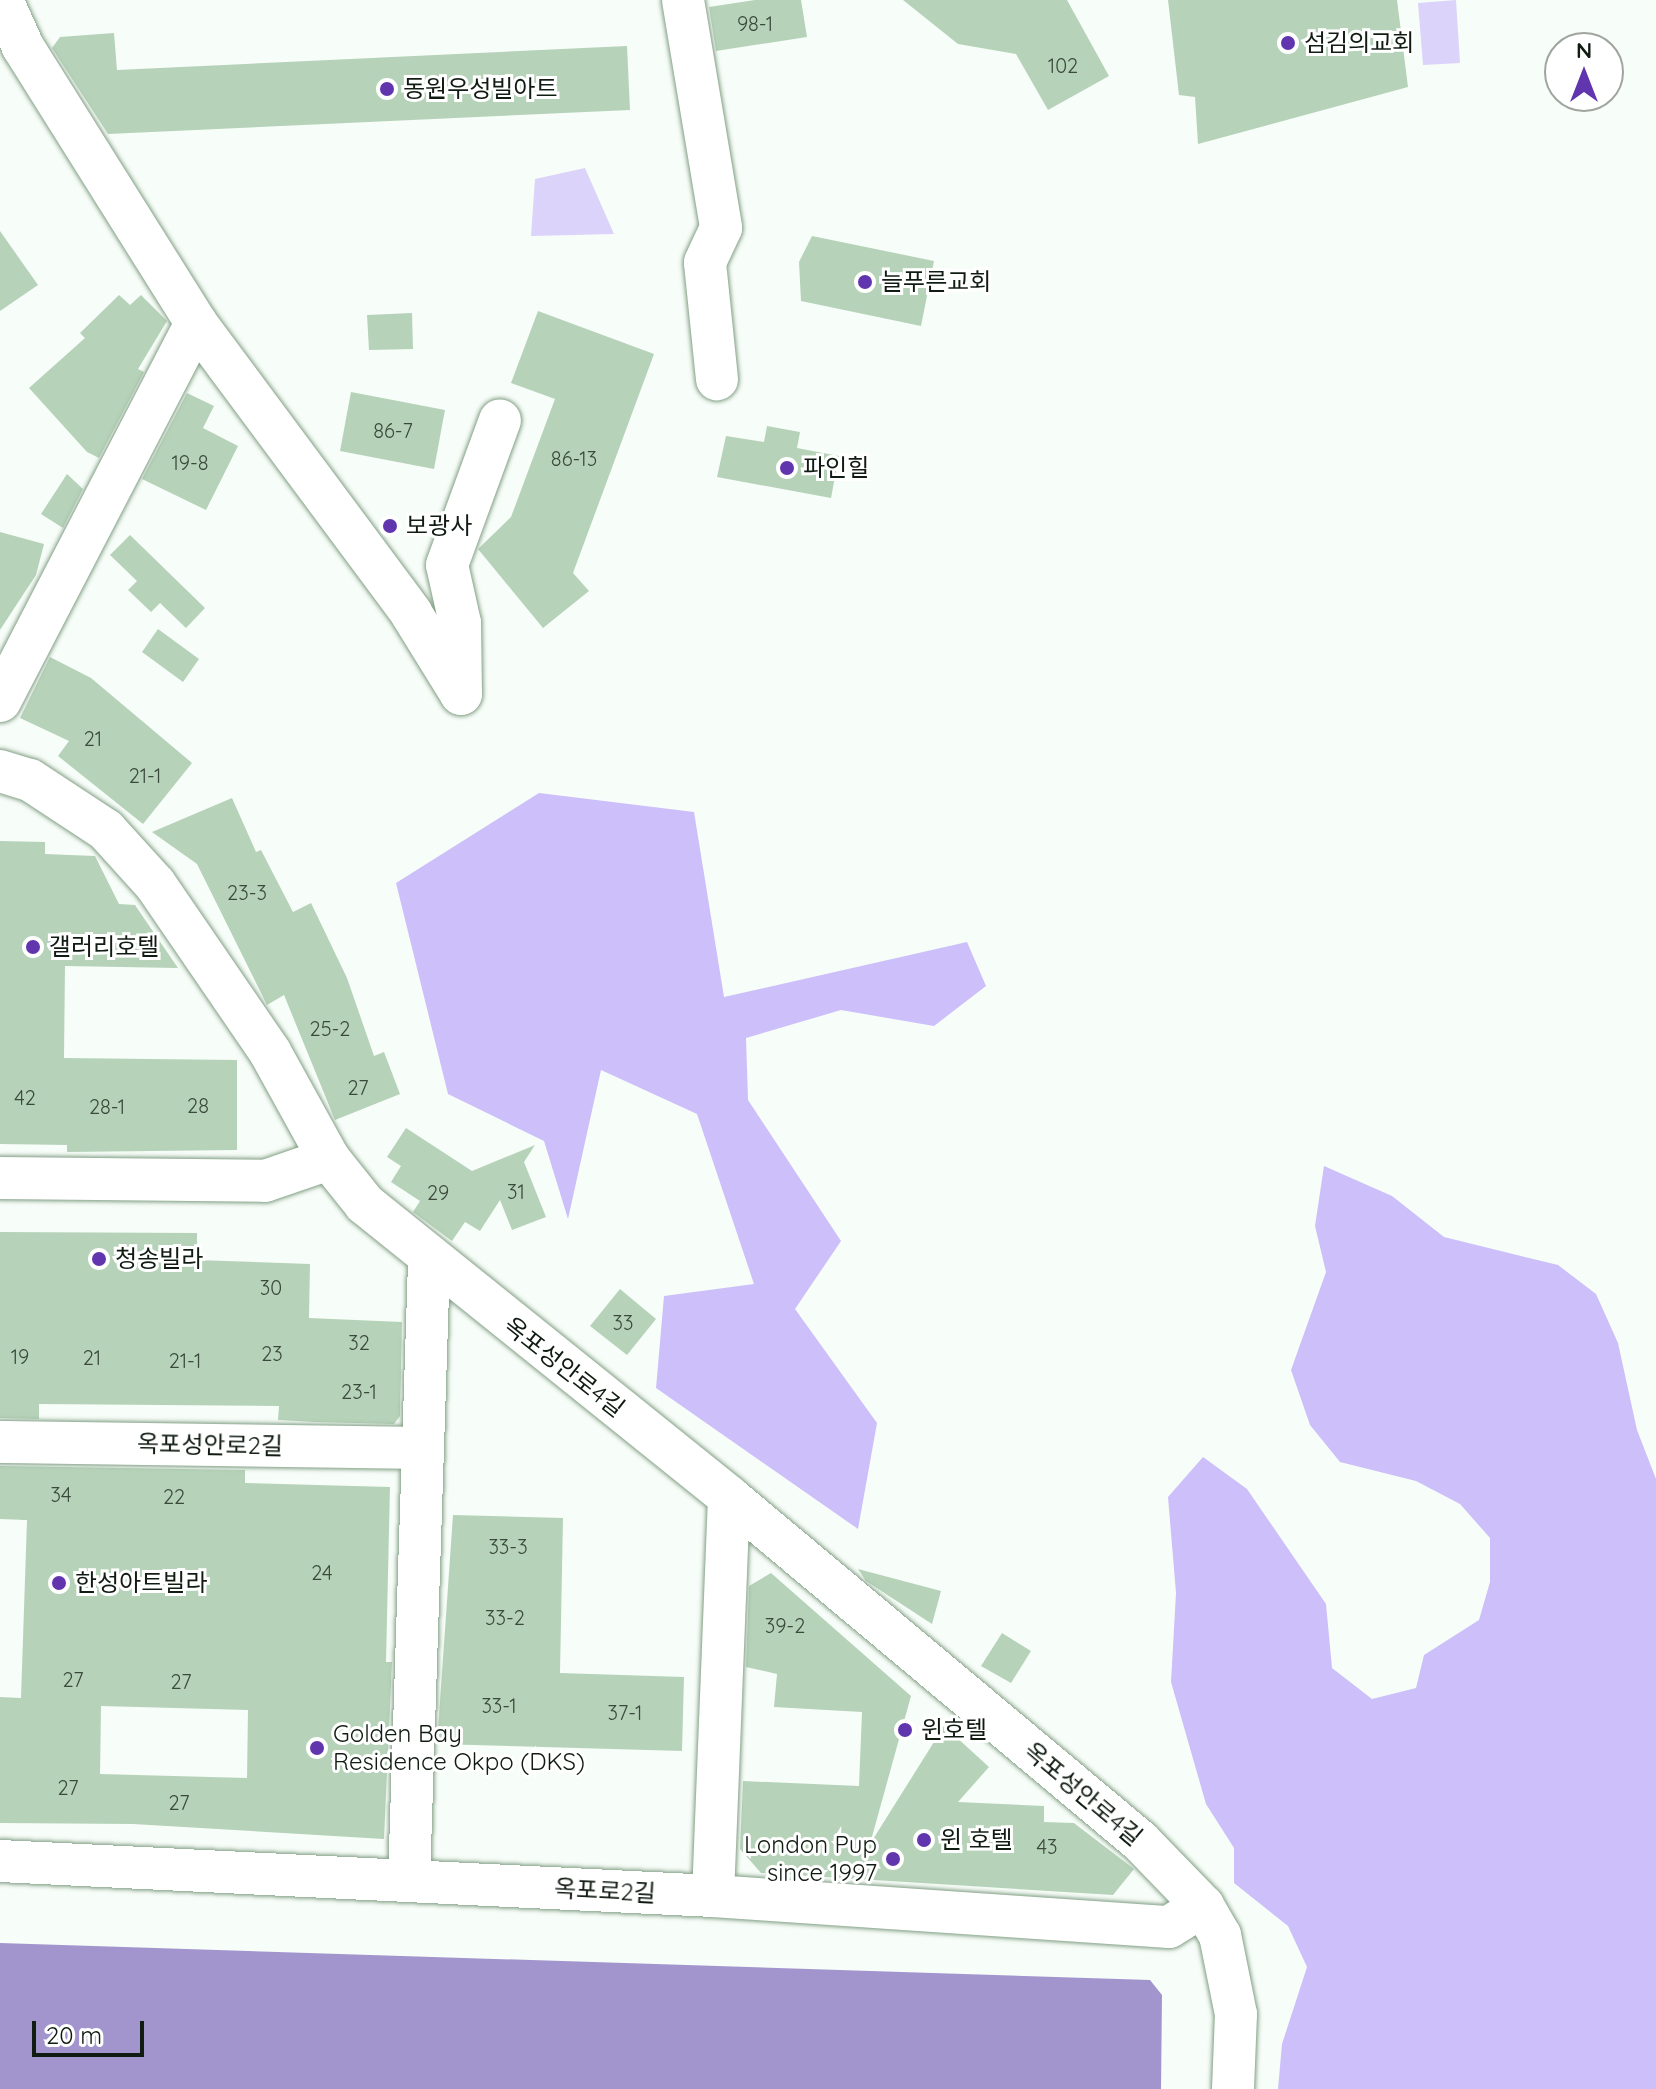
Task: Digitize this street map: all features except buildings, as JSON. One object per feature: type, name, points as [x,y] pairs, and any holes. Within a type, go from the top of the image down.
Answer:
[{"type":"street","points":[[2,0],[23,47],[196,323],[411,613],[461,694],[460,623],[447,565],[500,420]]},
{"type":"street","points":[[683,0],[721,228],[705,263],[717,379]]},
{"type":"street","points":[[0,701],[196,323]]},
{"type":"street","name":"옥포성안로4길","points":[[0,771],[30,780],[106,830],[155,884],[270,1052],[329,1159],[365,1204],[429,1261],[729,1497],[1140,1841],[1203,1906],[1220,1935],[1236,2014],[1233,2089]]},
{"type":"street","points":[[0,1178],[265,1181],[329,1159]]},
{"type":"street","points":[[409,1881],[429,1261]]},
{"type":"street","name":"옥포성안로2길","points":[[0,1442],[421,1448]]},
{"type":"street","points":[[713,1896],[729,1497]]},
{"type":"street","name":"옥포로2길","points":[[0,1861],[713,1896],[1169,1927],[1203,1906]]},
{"type":"shaded area","points":[[1456,0],[1460,63],[1423,65],[1418,3]]},
{"type":"shaded area","points":[[585,168],[614,234],[531,236],[535,179]]},
{"type":"shaded area","points":[[539,793],[694,812],[724,997],[967,942],[986,986],[934,1026],[841,1010],[746,1038],[748,1100],[841,1241],[795,1309],[877,1423],[858,1529],[656,1388],[664,1296],[754,1284],[697,1114],[601,1070],[568,1219],[544,1141],[448,1094],[396,883]]},
{"type":"shaded area","points":[[1324,1166],[1392,1196],[1444,1237],[1558,1265],[1596,1294],[1618,1343],[1637,1430],[1656,1479],[1656,2089],[1278,2089],[1282,2044],[1307,1967],[1288,1926],[1234,1883],[1234,1848],[1206,1804],[1171,1682],[1176,1593],[1168,1497],[1203,1457],[1247,1489],[1326,1604],[1332,1668],[1372,1699],[1416,1688],[1424,1655],[1479,1620],[1490,1582],[1490,1538],[1460,1504],[1416,1481],[1340,1462],[1310,1425],[1291,1370],[1326,1272],[1315,1226]]},
{"type":"shaded area","points":[[0,1943],[1150,1980],[1162,1995],[1161,2089],[0,2089]]},
{"type":"place","name":"섬김의교회","points":[[1288,43]]},
{"type":"place","name":"동원우성빌아트","points":[[387,89]]},
{"type":"place","name":"늘푸른교회","points":[[865,282]]},
{"type":"place","name":"파인힐","points":[[787,468]]},
{"type":"place","name":"보광사","points":[[390,526]]},
{"type":"place","name":"갤러리호텔","points":[[33,947]]},
{"type":"place","name":"청송빌라","points":[[99,1259]]},
{"type":"place","name":"한성아트빌라","points":[[59,1583]]},
{"type":"place","name":"윈호텔","points":[[905,1730]]},
{"type":"place","name":"Golden Bay Residence Okpo (DKS)","points":[[317,1748]]},
{"type":"place","name":"윈 호텔","points":[[924,1840]]},
{"type":"place","name":"London Pup since 1997","points":[[893,1859]]}]
